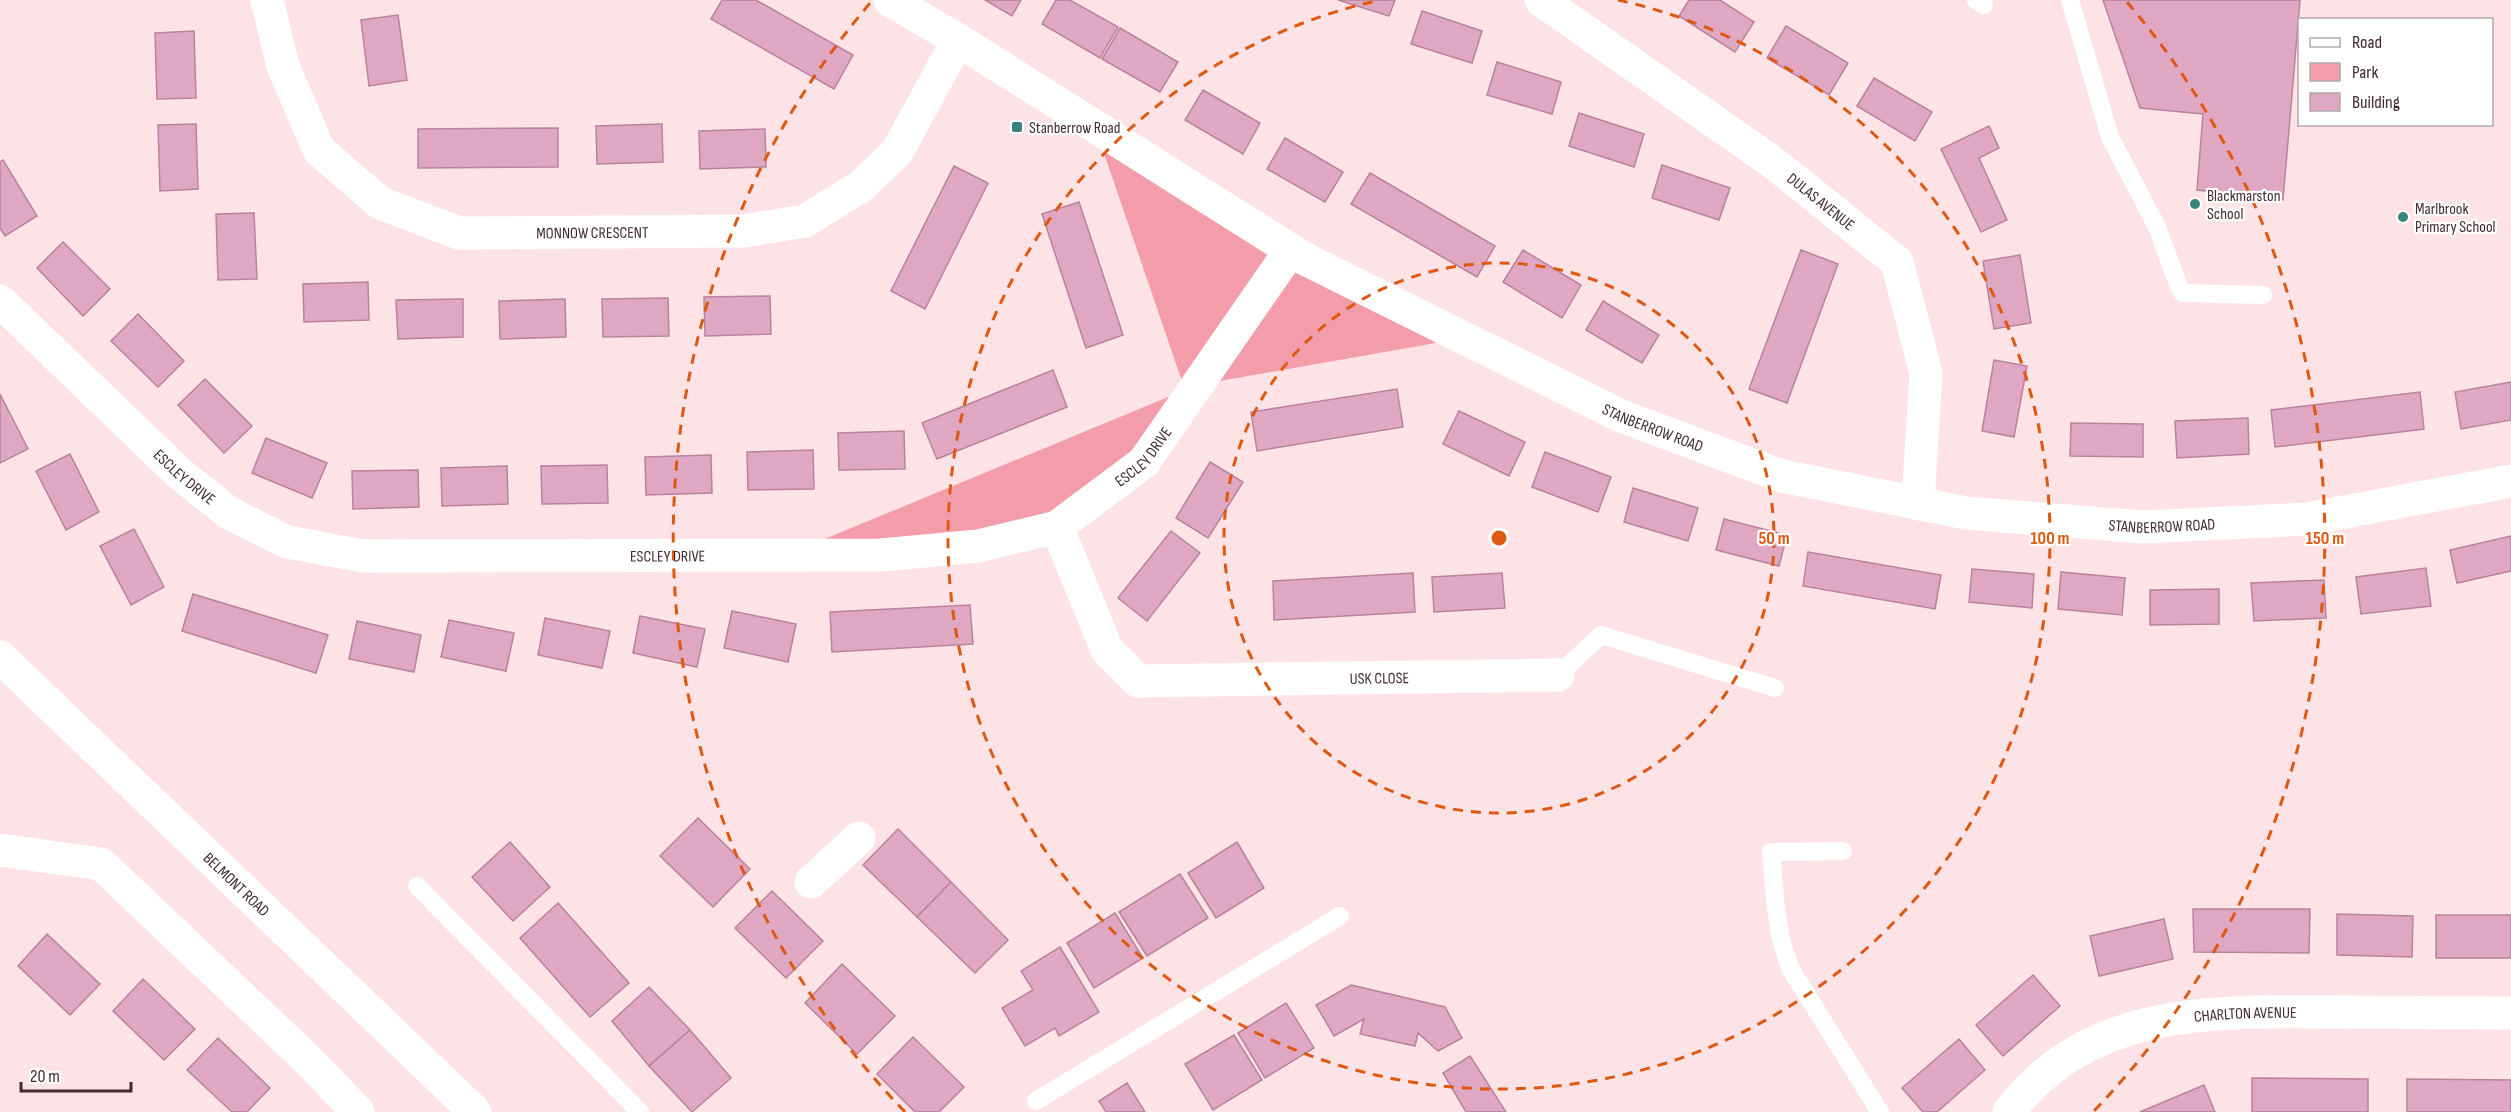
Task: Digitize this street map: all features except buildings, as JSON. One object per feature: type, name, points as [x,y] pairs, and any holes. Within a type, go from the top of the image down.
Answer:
[{"type":"main road","name":"MONNOW CRESCENT","points":[[267,0],[284,66],[319,150],[380,203],[459,233],[744,231],[805,221],[860,188],[897,152],[958,40]]},
{"type":"main road","name":"STANBERROW ROAD","points":[[890,0],[958,40],[1290,250],[1622,416],[1782,476],[1966,513],[2143,527],[2307,519],[2511,481]]},
{"type":"main road","name":"DULAS AVENUE","points":[[1541,0],[1775,164],[1897,262],[1926,373],[1918,504]]},
{"type":"main road","name":"ESCLEY DRIVE","points":[[0,301],[180,474],[229,513],[287,542],[363,556],[881,555],[978,546],[1057,527],[1144,462],[1290,250]]},
{"type":"main road","name":"USK CLOSE","points":[[1057,527],[1107,651],[1138,681],[1558,675]]},
{"type":"main road","name":"BELMONT ROAD","points":[[0,657],[475,1112]]},
{"type":"main road","points":[[811,882],[859,838]]},
{"type":"main road","points":[[0,850],[101,864],[309,1061],[358,1112]]},
{"type":"main road","name":"CHARLTON AVENUE","points":[[2009,1112],[2026,1089],[2064,1058],[2100,1038],[2142,1025],[2233,1011],[2511,1013]]},
{"type":"lane","points":[[2070,0],[2110,137],[2157,227],[2179,287],[2183,293],[2262,295]]},
{"type":"lane","name":"USK CLOSE","points":[[1558,675],[1601,635],[1775,688]]},
{"type":"lane","points":[[1843,851],[1771,852],[1776,909],[1781,940],[1790,968],[1880,1112]]},
{"type":"lane","points":[[417,886],[640,1112]]},
{"type":"lane","points":[[1036,1101],[1340,916]]},
{"type":"green space","points":[[1095,127],[1464,338],[1197,385],[1057,527],[786,555],[1185,390]]},
{"type":"place","name":"Stanberrow Road","points":[[1017,127]]},
{"type":"place","name":"Blackmarston School","points":[[2195,204]]},
{"type":"place","name":"Marlbrook Primary School","points":[[2403,217]]}]
